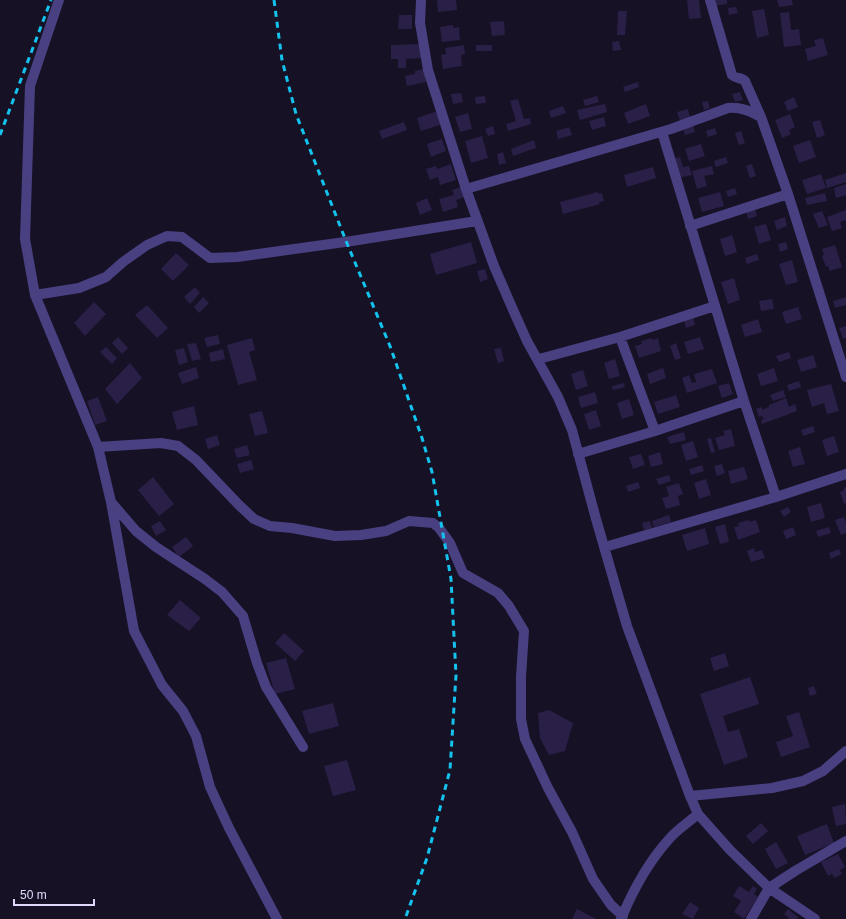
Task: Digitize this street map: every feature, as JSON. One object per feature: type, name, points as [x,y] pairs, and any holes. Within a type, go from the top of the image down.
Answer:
[{"type":"street","points":[[59,0],[30,86],[26,240],[35,295],[98,447],[111,502],[134,631],[162,685],[183,711],[196,736],[210,787],[229,828],[277,919]]},
{"type":"street","points":[[421,0],[420,23],[428,70],[466,189],[494,266],[514,312],[527,341],[539,359],[558,397],[572,430],[627,626],[690,796],[698,814],[730,850],[769,888],[814,919]]},
{"type":"street","points":[[710,0],[732,75],[743,79],[761,117],[788,194],[846,378]]},
{"type":"street","points":[[466,189],[662,132],[728,108],[748,110],[761,117]]},
{"type":"street","points":[[662,132],[744,401],[776,497]]},
{"type":"street","points":[[690,226],[788,194]]},
{"type":"street","points":[[35,295],[79,288],[106,277],[123,262],[147,245],[167,236],[182,237],[210,258],[231,257],[352,241],[477,221]]},
{"type":"street","points":[[539,359],[620,337],[715,306]]},
{"type":"street","points":[[620,337],[655,432]]},
{"type":"street","points":[[578,454],[655,432],[744,401]]},
{"type":"street","points":[[98,447],[161,443],[178,446],[196,460],[254,519],[270,526],[292,528],[335,536],[361,535],[386,531],[409,521],[433,523],[439,528],[450,543],[463,573],[498,593],[509,606],[524,631],[521,677],[521,719],[525,739],[594,878],[611,905],[622,917],[638,884],[655,856],[671,837],[698,814]]},
{"type":"street","points":[[604,547],[776,497],[846,474]]},
{"type":"street","points":[[111,502],[136,531],[156,547],[222,592],[243,616],[266,687],[303,747]]},
{"type":"street","points":[[690,796],[772,788],[803,781],[823,771],[846,751]]},
{"type":"street","points":[[751,919],[769,888],[794,871],[846,841]]},
{"type":"building","points":[[437,0],[456,0],[457,10],[438,12]]},
{"type":"building","points":[[687,0],[699,0],[701,18],[689,19]]},
{"type":"building","points":[[713,0],[727,0],[727,4],[714,6]]},
{"type":"building","points":[[777,0],[792,0],[793,5],[779,7]]},
{"type":"building","points":[[736,7],[738,13],[729,15],[728,8]]},
{"type":"building","points":[[764,9],[769,35],[757,38],[752,11]]},
{"type":"building","points":[[618,11],[627,11],[625,35],[617,35]]},
{"type":"building","points":[[789,12],[791,30],[799,29],[801,45],[784,47],[780,13]]},
{"type":"building","points":[[399,15],[412,15],[412,29],[398,29]]},
{"type":"building","points":[[504,21],[505,35],[492,36],[490,22]]},
{"type":"building","points":[[453,25],[453,28],[459,27],[460,40],[442,42],[440,27]]},
{"type":"building","points":[[823,38],[828,55],[808,61],[805,49],[816,46],[814,40]]},
{"type":"building","points":[[619,41],[621,50],[613,51],[612,42]]},
{"type":"building","points":[[421,44],[421,58],[406,59],[406,68],[398,68],[398,59],[391,59],[391,45]]},
{"type":"building","points":[[464,45],[465,54],[461,55],[462,66],[443,69],[441,55],[446,54],[445,48]]},
{"type":"building","points":[[476,45],[492,45],[492,51],[476,51]]},
{"type":"building","points":[[424,69],[426,82],[407,86],[405,76],[415,74],[415,71]]},
{"type":"building","points":[[638,82],[639,87],[625,92],[623,87]]},
{"type":"building","points":[[740,92],[743,100],[735,102],[732,94]]},
{"type":"building","points":[[461,93],[463,102],[453,104],[451,94]]},
{"type":"building","points":[[485,96],[486,103],[476,104],[475,97]]},
{"type":"building","points":[[597,96],[599,102],[585,106],[583,100]]},
{"type":"building","points":[[794,97],[798,107],[788,111],[784,102]]},
{"type":"building","points":[[518,99],[524,119],[530,118],[531,124],[508,131],[506,124],[516,121],[510,101]]},
{"type":"building","points":[[708,101],[710,108],[704,110],[702,102]]},
{"type":"building","points":[[605,104],[607,112],[580,120],[577,110]]},
{"type":"building","points":[[646,104],[650,116],[628,124],[624,113]]},
{"type":"building","points":[[563,106],[566,113],[551,118],[549,111]]},
{"type":"building","points":[[688,109],[690,118],[680,121],[677,112]]},
{"type":"building","points":[[438,111],[443,124],[421,131],[417,118]]},
{"type":"building","points":[[468,113],[472,129],[460,132],[455,117]]},
{"type":"building","points":[[790,114],[795,127],[789,130],[791,134],[782,138],[775,120]]},
{"type":"building","points":[[604,117],[606,126],[592,130],[589,121]]},
{"type":"building","points":[[820,120],[825,135],[817,138],[812,122]]},
{"type":"building","points":[[404,122],[407,130],[382,139],[379,131]]},
{"type":"building","points":[[693,125],[695,132],[685,135],[683,129]]},
{"type":"building","points":[[493,126],[495,134],[488,136],[485,129]]},
{"type":"building","points":[[569,127],[572,135],[558,139],[556,131]]},
{"type":"building","points":[[715,128],[717,134],[708,137],[706,131]]},
{"type":"building","points":[[741,131],[745,143],[739,145],[735,133]]},
{"type":"building","points":[[482,136],[488,158],[471,163],[465,141]]},
{"type":"building","points":[[442,139],[446,151],[431,157],[427,144]]},
{"type":"building","points":[[534,140],[536,148],[513,156],[511,149]]},
{"type":"building","points":[[810,140],[816,157],[799,163],[793,146]]},
{"type":"building","points":[[701,144],[705,156],[689,161],[685,149]]},
{"type":"building","points":[[503,152],[506,163],[499,165],[497,154]]},
{"type":"building","points":[[680,157],[683,167],[689,166],[692,175],[678,178],[672,159]]},
{"type":"building","points":[[726,157],[728,163],[716,167],[714,161]]},
{"type":"building","points":[[451,164],[456,180],[440,185],[438,177],[430,180],[426,169],[436,166],[437,169]]},
{"type":"building","points":[[752,164],[756,176],[750,178],[746,166]]},
{"type":"building","points":[[712,166],[714,174],[704,176],[707,186],[697,189],[692,171]]},
{"type":"building","points":[[653,167],[656,178],[627,187],[624,175]]},
{"type":"building","points":[[846,173],[846,182],[827,188],[825,180]]},
{"type":"building","points":[[821,174],[826,188],[807,194],[802,180]]},
{"type":"building","points":[[846,184],[846,195],[836,198],[834,188]]},
{"type":"building","points":[[461,187],[465,197],[456,200],[458,207],[443,212],[439,199],[454,195],[452,190]]},
{"type":"building","points":[[735,188],[737,194],[728,197],[726,191]]},
{"type":"building","points":[[598,192],[598,194],[602,193],[604,201],[599,202],[600,204],[563,214],[560,202]]},
{"type":"building","points":[[720,192],[724,206],[702,212],[698,198]]},
{"type":"building","points":[[825,193],[827,201],[807,205],[805,198]]},
{"type":"building","points":[[427,198],[432,210],[420,215],[416,203]]},
{"type":"building","points":[[755,208],[757,216],[748,219],[746,211]]},
{"type":"building","points":[[846,210],[846,220],[840,222],[842,228],[832,231],[827,217]]},
{"type":"building","points":[[822,211],[828,225],[819,228],[813,214]]},
{"type":"building","points":[[785,217],[787,226],[777,230],[774,221]]},
{"type":"building","points":[[766,224],[771,240],[759,244],[754,227]]},
{"type":"building","points":[[732,235],[737,252],[725,256],[720,239]]},
{"type":"building","points":[[471,242],[477,263],[436,275],[430,254]]},
{"type":"building","points":[[786,242],[788,249],[780,252],[778,244]]},
{"type":"building","points":[[835,245],[842,267],[830,271],[828,266],[826,267],[822,256],[824,255],[822,249]]},
{"type":"building","points":[[176,253],[189,265],[173,281],[161,269]]},
{"type":"building","points":[[757,254],[759,260],[747,264],[745,258]]},
{"type":"building","points":[[792,260],[798,282],[786,285],[779,264]]},
{"type":"building","points":[[485,269],[488,279],[480,282],[477,271]]},
{"type":"building","points":[[734,278],[740,300],[728,304],[721,282]]},
{"type":"building","points":[[195,287],[200,293],[190,304],[184,297]]},
{"type":"building","points":[[203,297],[209,303],[199,313],[194,307]]},
{"type":"building","points":[[846,297],[846,305],[835,308],[833,301]]},
{"type":"building","points":[[772,299],[774,309],[761,311],[759,301]]},
{"type":"building","points":[[94,302],[106,314],[85,336],[74,323]]},
{"type":"building","points":[[147,305],[168,328],[157,338],[135,315]]},
{"type":"building","points":[[798,307],[802,319],[786,324],[782,312]]},
{"type":"building","points":[[693,317],[695,325],[686,328],[684,320]]},
{"type":"building","points":[[758,319],[762,332],[745,337],[741,325]]},
{"type":"building","points":[[846,326],[846,338],[843,339],[839,328]]},
{"type":"building","points":[[218,335],[220,344],[207,347],[204,338]]},
{"type":"building","points":[[118,337],[128,348],[122,354],[112,343]]},
{"type":"building","points":[[700,337],[704,349],[688,354],[684,342]]},
{"type":"building","points":[[252,338],[255,350],[249,352],[257,380],[238,385],[227,345]]},
{"type":"building","points":[[652,338],[653,340],[658,338],[661,351],[639,358],[635,346],[642,344],[641,341]]},
{"type":"building","points":[[196,343],[201,359],[192,361],[187,344]]},
{"type":"building","points":[[676,343],[681,358],[675,360],[670,346]]},
{"type":"building","points":[[106,347],[117,358],[112,364],[100,352]]},
{"type":"building","points":[[184,348],[188,362],[179,365],[175,350]]},
{"type":"building","points":[[501,348],[504,361],[498,363],[494,349]]},
{"type":"building","points":[[223,349],[225,359],[211,362],[209,353]]},
{"type":"building","points":[[789,352],[791,358],[779,362],[776,356]]},
{"type":"building","points":[[813,355],[817,367],[801,372],[797,360]]},
{"type":"building","points":[[615,359],[620,376],[609,379],[604,363]]},
{"type":"building","points":[[130,363],[142,378],[117,404],[105,389]]},
{"type":"building","points":[[196,367],[199,378],[182,384],[178,373]]},
{"type":"building","points":[[663,368],[666,378],[650,384],[647,374]]},
{"type":"building","points":[[774,368],[778,381],[761,386],[757,374]]},
{"type":"building","points":[[712,369],[717,383],[687,393],[682,378],[689,375],[692,383],[696,382],[694,374]]},
{"type":"building","points":[[583,370],[588,386],[576,390],[571,374]]},
{"type":"building","points":[[799,381],[801,387],[789,391],[787,385]]},
{"type":"building","points":[[624,383],[625,387],[613,390],[612,386]]},
{"type":"building","points":[[729,383],[733,394],[722,398],[718,386]]},
{"type":"building","points":[[831,384],[839,411],[827,414],[824,403],[812,407],[807,390]]},
{"type":"building","points":[[783,390],[786,397],[773,401],[770,395]]},
{"type":"building","points":[[595,392],[598,403],[581,408],[578,397]]},
{"type":"building","points":[[676,395],[680,407],[658,414],[654,402]]},
{"type":"building","points":[[98,397],[107,421],[95,425],[87,401]]},
{"type":"building","points":[[786,398],[789,407],[795,404],[797,411],[762,424],[761,420],[764,419],[762,416],[759,417],[756,409],[762,407],[762,410],[769,407],[769,405]]},
{"type":"building","points":[[629,399],[634,415],[622,419],[617,403]]},
{"type":"building","points":[[194,406],[198,425],[177,430],[172,412]]},
{"type":"building","points":[[596,410],[601,426],[589,430],[584,414]]},
{"type":"building","points":[[262,411],[268,433],[255,436],[249,414]]},
{"type":"building","points":[[813,426],[815,432],[803,436],[801,430]]},
{"type":"building","points":[[731,429],[735,446],[719,450],[715,438],[725,435],[723,431]]},
{"type":"building","points":[[684,432],[686,440],[670,444],[667,437]]},
{"type":"building","points":[[217,435],[220,445],[208,449],[205,439]]},
{"type":"building","points":[[834,436],[839,452],[827,456],[822,440]]},
{"type":"building","points":[[711,438],[715,452],[711,453],[707,439]]},
{"type":"building","points":[[693,441],[698,457],[686,461],[681,445]]},
{"type":"building","points":[[247,445],[250,455],[237,458],[234,449]]},
{"type":"building","points":[[800,447],[805,464],[793,467],[788,451]]},
{"type":"building","points":[[660,452],[663,464],[651,467],[648,456]]},
{"type":"building","points":[[641,454],[645,465],[633,469],[629,457]]},
{"type":"building","points":[[251,460],[254,469],[240,473],[237,464]]},
{"type":"building","points":[[722,464],[725,473],[717,476],[714,466]]},
{"type":"building","points":[[702,465],[704,471],[691,475],[689,469]]},
{"type":"building","points":[[744,467],[748,479],[731,484],[728,471]]},
{"type":"building","points":[[669,475],[671,481],[659,485],[656,479]]},
{"type":"building","points":[[153,477],[174,504],[159,516],[138,490]]},
{"type":"building","points":[[706,479],[711,495],[699,499],[694,483]]},
{"type":"building","points":[[638,482],[640,488],[628,492],[626,486]]},
{"type":"building","points":[[679,483],[683,494],[678,496],[680,505],[666,509],[662,498],[669,496],[666,487]]},
{"type":"building","points":[[846,487],[846,503],[844,504],[840,492]]},
{"type":"building","points":[[821,503],[825,518],[811,522],[807,507]]},
{"type":"building","points":[[788,507],[791,512],[784,517],[780,511]]},
{"type":"building","points":[[669,515],[671,522],[654,527],[652,521]]},
{"type":"building","points":[[844,517],[846,523],[846,533],[841,535],[835,520]]},
{"type":"building","points":[[749,520],[749,522],[756,520],[760,532],[738,540],[734,527],[739,526],[738,523]]},
{"type":"building","points":[[160,521],[166,530],[156,536],[151,526]]},
{"type":"building","points":[[650,521],[652,528],[644,530],[642,523]]},
{"type":"building","points":[[725,524],[729,542],[720,544],[715,527]]},
{"type":"building","points":[[793,527],[796,535],[786,539],[783,531]]},
{"type":"building","points":[[829,527],[831,533],[818,537],[816,531]]},
{"type":"building","points":[[705,528],[709,544],[687,551],[682,535]]},
{"type":"building","points":[[186,537],[193,546],[179,557],[172,547]]},
{"type":"building","points":[[754,548],[755,552],[762,550],[765,558],[751,562],[747,551]]},
{"type":"building","points":[[839,549],[841,554],[831,559],[829,553]]},
{"type":"building","points":[[180,600],[201,618],[189,631],[167,615]]},
{"type":"building","points":[[284,633],[304,651],[295,661],[275,643]]},
{"type":"building","points":[[725,653],[729,666],[714,671],[710,658]]},
{"type":"building","points":[[286,658],[295,689],[275,694],[266,663]]},
{"type":"building","points":[[750,677],[759,704],[723,716],[728,732],[739,729],[748,757],[724,765],[700,694]]},
{"type":"building","points":[[814,686],[817,694],[810,696],[808,688]]},
{"type":"building","points":[[333,703],[339,726],[309,734],[302,711]]},
{"type":"building","points":[[549,710],[573,723],[565,751],[549,755],[540,738],[538,713]]},
{"type":"building","points":[[799,712],[810,747],[781,757],[776,742],[793,736],[786,716]]},
{"type":"building","points":[[347,760],[356,790],[333,796],[324,766]]},
{"type":"building","points":[[845,804],[846,824],[836,826],[832,807]]},
{"type":"building","points":[[761,823],[768,831],[753,844],[746,836]]},
{"type":"building","points":[[827,824],[834,843],[805,855],[797,836]]},
{"type":"building","points":[[776,842],[788,863],[776,869],[765,849]]},
{"type":"building","points":[[838,854],[845,867],[840,870],[842,874],[835,878],[832,874],[828,876],[821,862]]},
{"type":"building","points":[[739,886],[749,892],[753,886],[757,889],[754,894],[758,897],[744,919],[734,912],[741,901],[733,896]]},
{"type":"building","points":[[690,902],[699,908],[693,919],[682,914]]},
{"type":"building","points":[[577,909],[596,919],[572,919]]},
{"type":"building","points":[[788,909],[798,917],[797,919],[788,919],[789,918],[784,914]]},
{"type":"railway","points":[[0,135],[51,0]]},
{"type":"railway","points":[[274,0],[282,60],[296,114],[346,241],[390,346],[422,438],[432,472],[451,579],[456,675],[450,770],[427,858],[405,919]]}]
